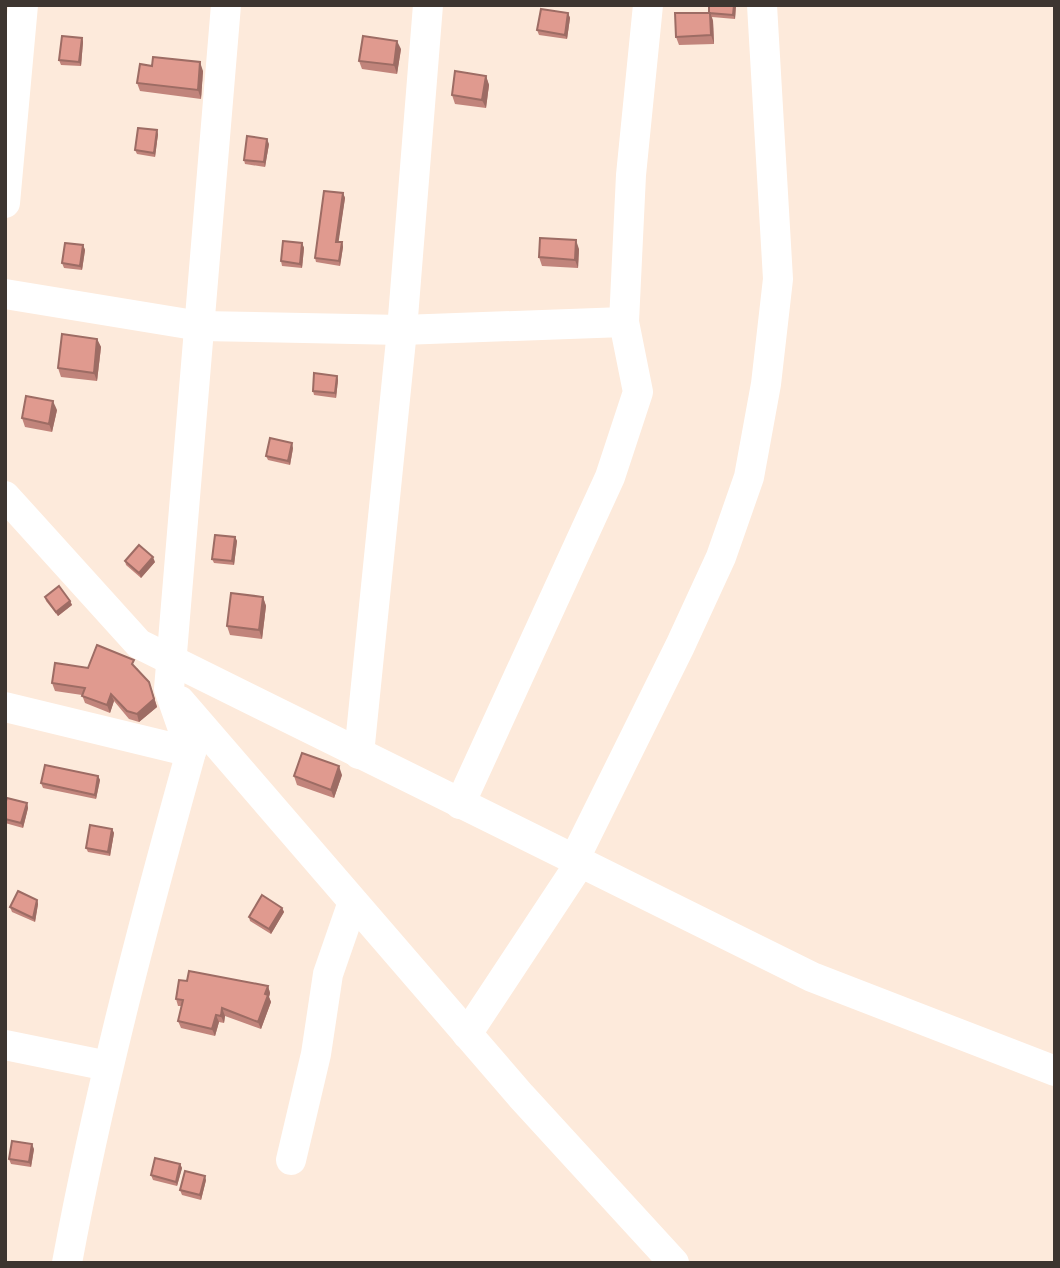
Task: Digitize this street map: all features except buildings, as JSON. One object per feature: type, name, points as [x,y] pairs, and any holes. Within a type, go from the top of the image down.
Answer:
[{"type":"street","points":[[5,203],[23,5]]},
{"type":"street","points":[[67,1263],[91,1137],[108,1066],[145,915],[191,751],[171,676],[226,5]]},
{"type":"street","points":[[359,754],[402,330],[428,5]]},
{"type":"street","points":[[460,804],[610,477],[638,392],[624,321],[631,175],[648,5]]},
{"type":"street","points":[[467,1034],[577,862],[721,557],[748,477],[766,384],[778,279],[761,5]]},
{"type":"street","points":[[5,293],[200,326],[402,330],[624,321]]},
{"type":"street","points":[[5,496],[171,676],[353,902],[467,1034],[674,1263]]},
{"type":"street","points":[[171,676],[359,754],[812,977],[1055,1071]]},
{"type":"street","points":[[5,707],[191,751]]},
{"type":"street","points":[[291,1160],[316,1054],[328,974],[353,902]]},
{"type":"street","points":[[5,1045],[108,1066]]}]
